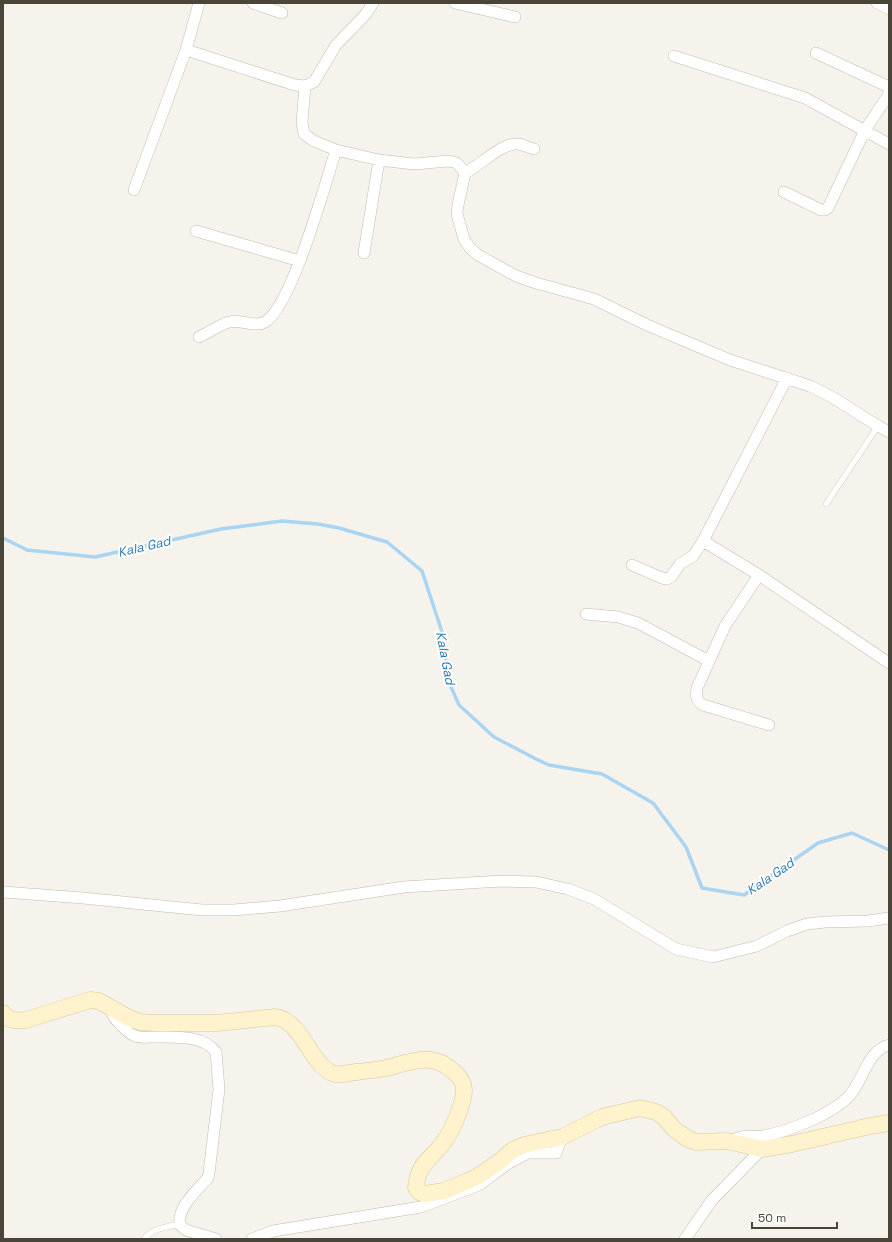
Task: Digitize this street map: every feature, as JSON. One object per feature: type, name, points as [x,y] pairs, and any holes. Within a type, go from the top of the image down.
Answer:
[{"type":"street","points":[[134,190],[186,50],[199,3]]},
{"type":"street","points":[[253,3],[282,13]]},
{"type":"street","points":[[186,50],[295,85],[306,86],[314,82],[336,45],[366,14],[373,3]]},
{"type":"street","points":[[456,3],[515,17]]},
{"type":"street","points":[[877,3],[889,9]]},
{"type":"street","points":[[816,53],[889,87]]},
{"type":"street","points":[[674,56],[798,96],[889,144]]},
{"type":"street","points":[[306,86],[302,122],[304,134],[314,141],[336,150],[379,160],[414,164],[449,161],[457,163],[465,173]]},
{"type":"street","points":[[784,192],[821,210],[828,208],[865,130],[889,94]]},
{"type":"street","points":[[534,149],[520,144],[502,147],[465,173],[457,214],[464,239],[470,248],[478,255],[516,276],[594,299],[647,325],[730,360],[810,386],[832,397],[889,432]]},
{"type":"street","points":[[199,337],[229,322],[261,324],[267,321],[274,314],[282,301],[300,261],[336,150]]},
{"type":"street","points":[[364,253],[379,160]]},
{"type":"street","points":[[196,231],[300,261]]},
{"type":"street","points":[[632,565],[662,578],[668,579],[680,564],[693,556],[787,378]]},
{"type":"street","points":[[702,541],[759,575],[889,663]]},
{"type":"street","points":[[759,575],[724,626],[696,695],[699,702],[703,705],[769,725]]},
{"type":"street","points":[[586,614],[618,617],[638,623],[709,661]]},
{"type":"street","points":[[3,892],[83,898],[202,910],[234,910],[280,906],[404,887],[502,881],[536,882],[568,889],[594,899],[676,949],[714,958],[758,946],[806,924],[868,921],[889,918]]},
{"type":"street","points":[[3,1013],[7,1018],[16,1021],[26,1020],[90,1000],[99,1001],[129,1018],[140,1022],[217,1023],[275,1017],[283,1018],[290,1024],[320,1063],[331,1073],[340,1074],[385,1068],[420,1060],[430,1060],[446,1065],[460,1078],[464,1088],[463,1102],[445,1141],[419,1171],[416,1188],[419,1192],[425,1194],[450,1188],[477,1177],[500,1161],[512,1150],[524,1145],[562,1137],[602,1117],[640,1108],[656,1112],[664,1117],[674,1128],[688,1139],[696,1142],[727,1141],[762,1149],[792,1144],[870,1126],[889,1124]]},
{"type":"street","points":[[112,1009],[114,1018],[128,1032],[136,1036],[196,1039],[206,1043],[216,1052],[219,1089],[210,1173],[208,1178],[188,1201],[181,1214],[180,1224],[186,1230],[216,1239]]},
{"type":"street","points":[[727,1141],[742,1136],[761,1136],[786,1130],[809,1121],[834,1108],[850,1095],[878,1050],[889,1045]]},
{"type":"street","points":[[252,1239],[273,1231],[422,1207],[479,1185],[508,1163],[528,1153],[556,1153],[562,1137]]},
{"type":"street","points":[[685,1239],[712,1200],[762,1149]]},
{"type":"lane","points":[[826,504],[878,426]]},
{"type":"lane","points":[[144,1239],[148,1234],[155,1230],[180,1224]]},
{"type":"waterway","name":"Kala Gad","points":[[3,538],[27,550],[95,557],[221,529],[282,521],[318,524],[339,528],[387,542],[422,571],[443,635],[451,687],[459,705],[494,737],[536,759],[549,765],[602,774],[653,803],[686,847],[702,888],[744,895],[818,843],[852,833],[889,850]]}]
